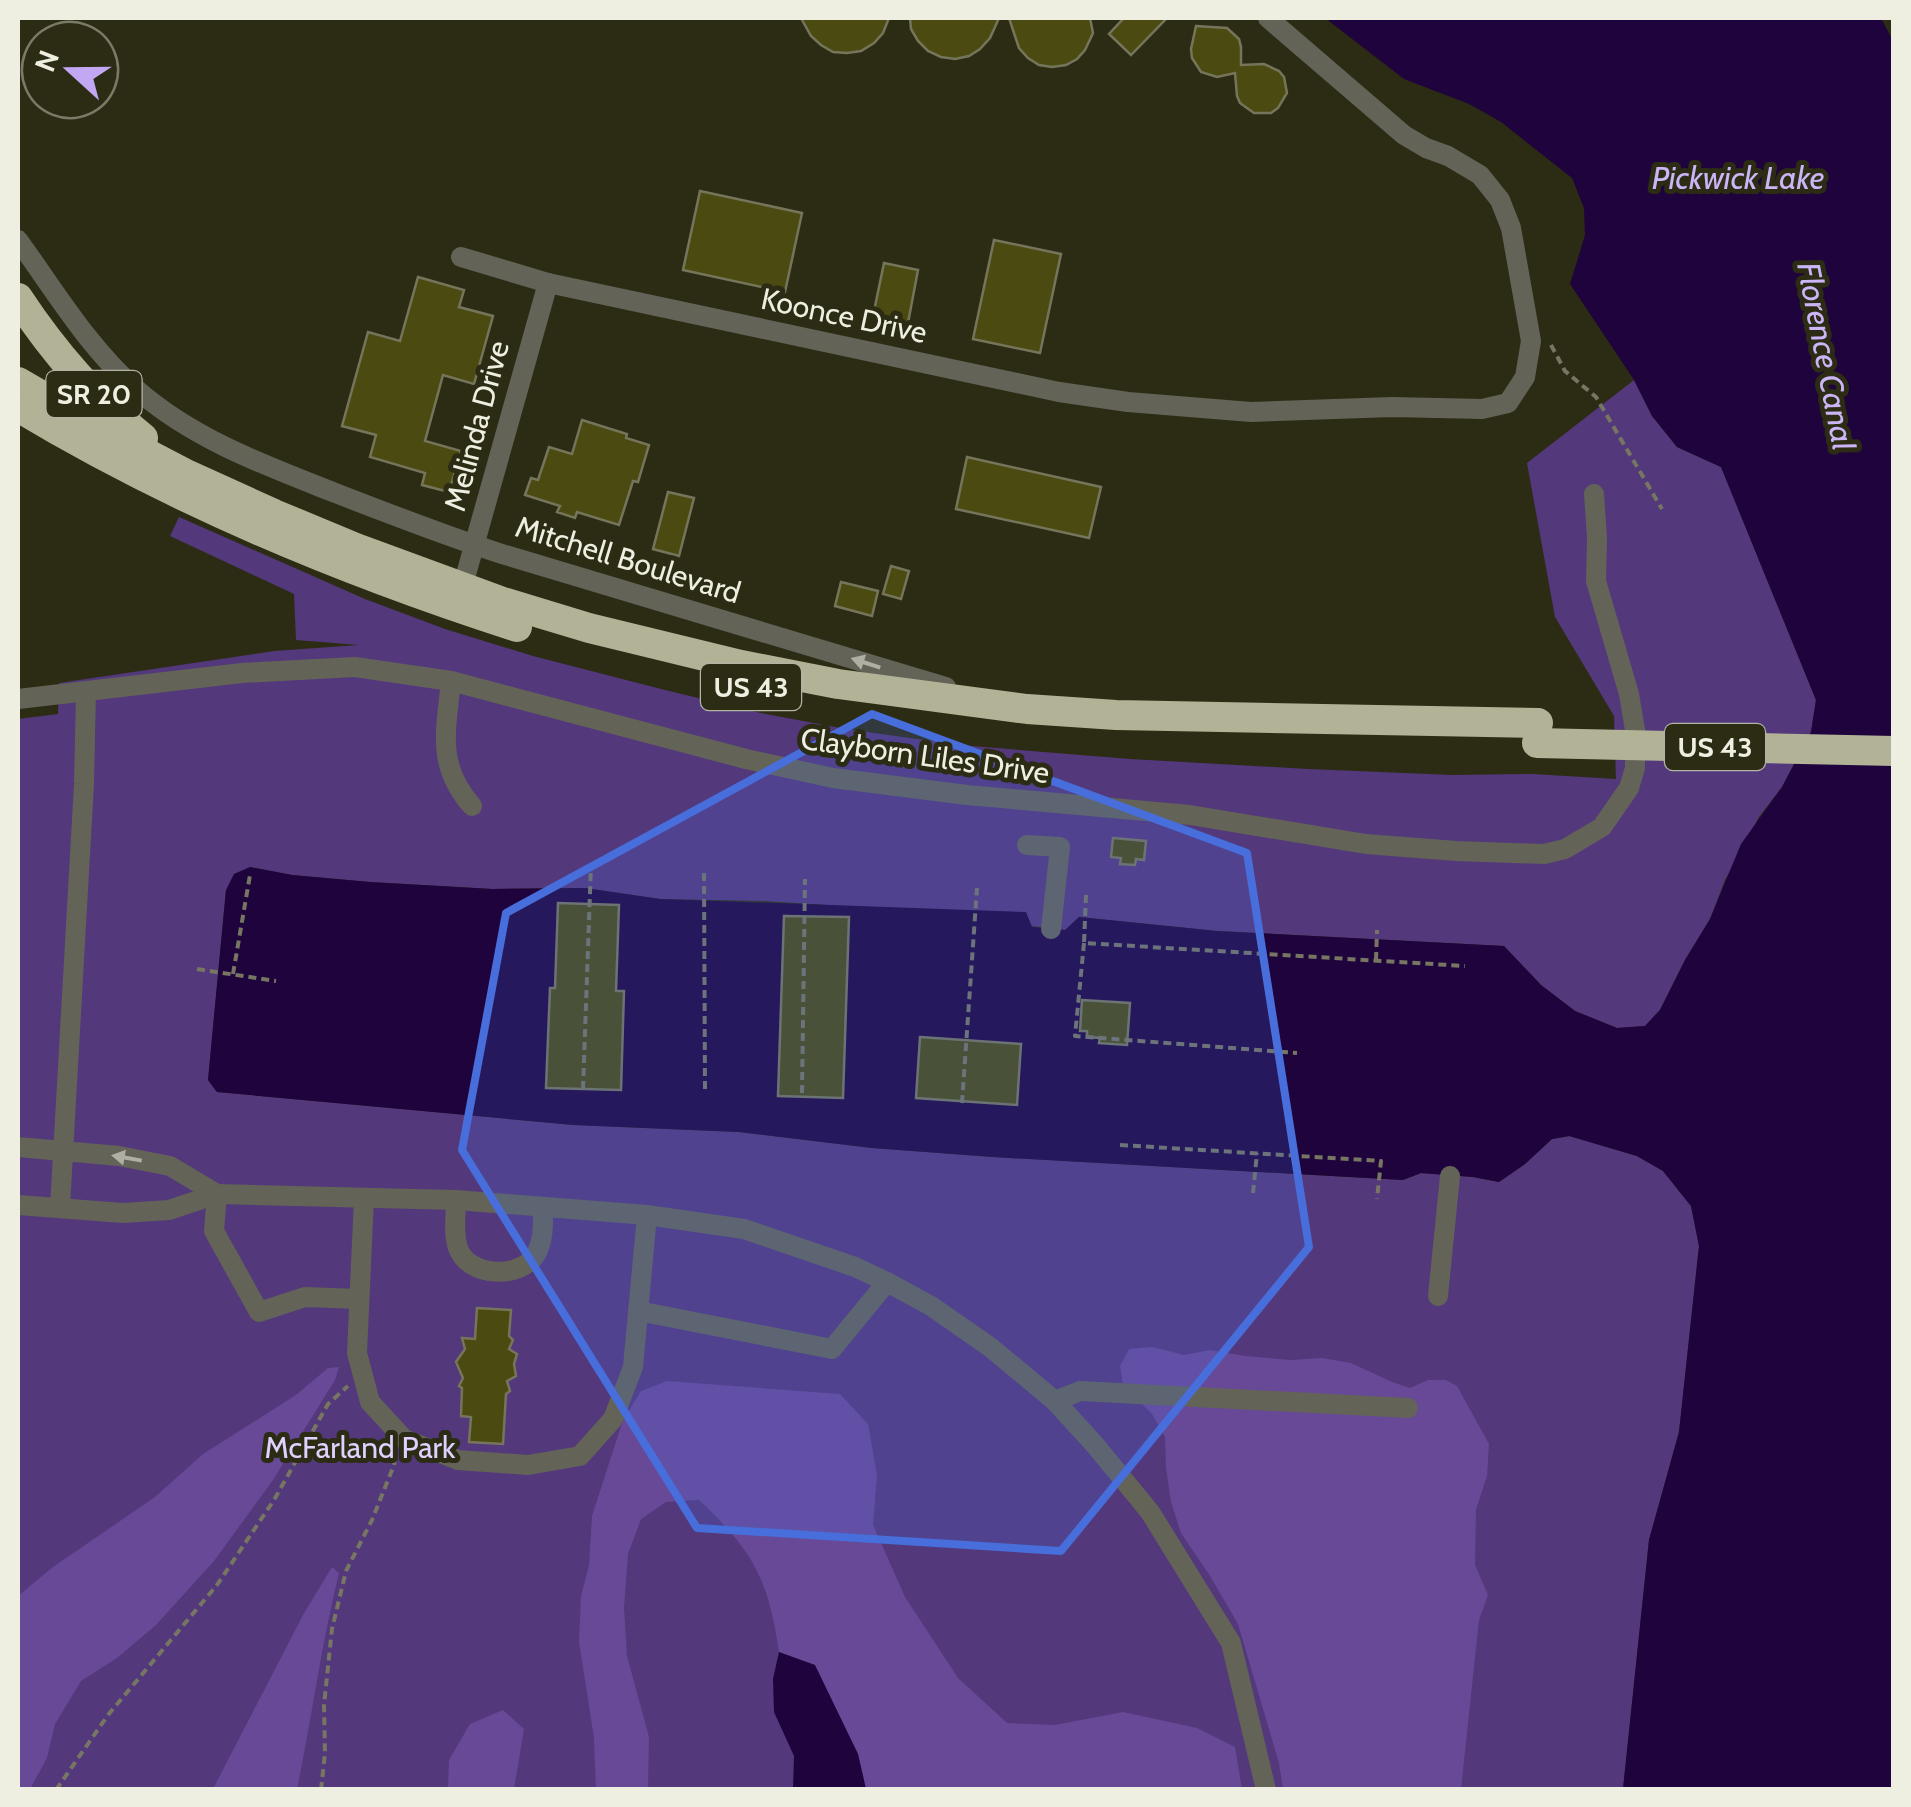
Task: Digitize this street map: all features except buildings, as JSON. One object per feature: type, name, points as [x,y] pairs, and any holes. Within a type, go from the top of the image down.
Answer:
[{"type":"highway","name":"SR 20","points":[[18,298],[66,366],[137,434],[188,474]]},
{"type":"highway","name":"US 43","points":[[18,382],[188,474],[356,548],[504,602],[740,666],[838,684],[1026,709],[1894,750]]},
{"type":"highway","name":"US 43","points":[[18,407],[196,502],[350,570],[539,634],[693,675],[804,697],[914,715],[1091,732],[1894,730]]},
{"type":"street","name":"Koonce Drive","points":[[461,257],[548,283],[1042,388],[1128,402],[1251,412],[1392,407],[1482,409],[1508,403],[1525,377],[1530,341],[1511,228],[1500,200],[1480,175],[1404,134],[1268,18]]},
{"type":"street","name":"Mitchell Boulevard","points":[[18,240],[60,302],[135,388],[185,426],[256,462],[476,546],[1026,709]]},
{"type":"street","name":"Melinda Drive","points":[[463,586],[548,283]]},
{"type":"street","points":[[239,497],[256,462]]},
{"type":"street","name":"Clayborn Liles Drive","points":[[18,699],[332,666],[400,672],[451,681],[833,778],[1190,815],[1366,844],[1544,854],[1565,849],[1602,826],[1629,788],[1635,768],[1635,730],[1629,694],[1596,581],[1594,494]]},
{"type":"street","points":[[451,681],[444,748],[458,789],[472,806]]},
{"type":"street","points":[[60,1208],[86,691]]},
{"type":"street","points":[[1027,845],[1060,846],[1051,929]]},
{"type":"street","points":[[18,1147],[118,1156],[170,1166],[216,1194]]},
{"type":"street","points":[[1438,1296],[1450,1176]]},
{"type":"street","points":[[216,1194],[214,1231],[259,1312],[306,1298],[360,1299]]},
{"type":"street","points":[[18,1205],[123,1213],[170,1210],[216,1194],[456,1200],[647,1215],[744,1229],[855,1267],[931,1306],[990,1347],[1055,1401],[1150,1512],[1231,1643],[1266,1790]]},
{"type":"street","points":[[364,1198],[357,1353],[370,1402],[404,1439],[458,1460],[528,1465],[580,1456],[614,1420],[633,1367],[647,1215]]},
{"type":"street","points":[[456,1200],[458,1250],[473,1266],[496,1272],[515,1270],[534,1258],[543,1238],[543,1208]]},
{"type":"street","points":[[638,1311],[832,1350],[887,1282]]},
{"type":"street","points":[[1055,1401],[1080,1391],[1408,1408]]},
{"type":"path","points":[[1550,333],[1552,348],[1565,371],[1596,397],[1662,509]]},
{"type":"path","points":[[583,1089],[591,865]]},
{"type":"path","points":[[704,872],[705,1091]]},
{"type":"path","points":[[232,974],[250,876]]},
{"type":"path","points":[[802,1093],[805,879]]},
{"type":"path","points":[[962,1102],[977,888]]},
{"type":"path","points":[[1086,895],[1075,1036],[1297,1052]]},
{"type":"path","points":[[1376,960],[1378,930]]},
{"type":"path","points":[[1084,943],[1465,966]]},
{"type":"path","points":[[197,969],[276,981]]},
{"type":"path","points":[[1120,1145],[1381,1161],[1377,1200]]},
{"type":"path","points":[[1253,1193],[1257,1154]]},
{"type":"path","points":[[56,1790],[108,1715],[216,1585],[274,1500],[328,1404],[348,1386]]},
{"type":"path","points":[[321,1790],[332,1628],[346,1571],[394,1465],[396,1443]]},
{"type":"highlighted area","points":[[872,714],[1247,853],[1309,1247],[1061,1551],[697,1528],[462,1150],[506,913]]},
{"type":"green space","name":"McFarland Park","points":[[1634,380],[1652,416],[1677,447],[1721,467],[1816,700],[1811,732],[1782,787],[1759,817],[1660,1010],[1645,1026],[1617,1028],[1575,1011],[1541,985],[1504,946],[1217,931],[1079,917],[1066,930],[876,908],[660,899],[585,888],[492,889],[370,882],[250,867],[226,890],[208,1080],[217,1092],[574,1125],[739,1132],[993,1157],[1403,1180],[1421,1173],[1499,1182],[1552,1139],[1570,1136],[1637,1156],[1663,1171],[1691,1206],[1699,1246],[1679,1432],[1649,1540],[1623,1789],[18,1789],[18,719],[58,714],[59,683],[274,651],[359,645],[296,640],[294,594],[170,536],[179,517],[365,599],[445,629],[661,689],[846,729],[959,745],[1130,759],[1616,779],[1614,716],[1555,617],[1527,463]]},
{"type":"shaded area","points":[[1153,1347],[1184,1355],[1210,1350],[1291,1360],[1322,1358],[1351,1363],[1410,1388],[1428,1380],[1446,1380],[1457,1386],[1489,1444],[1487,1476],[1476,1509],[1475,1565],[1488,1595],[1479,1620],[1461,1789],[1283,1789],[1238,1624],[1181,1533],[1171,1502],[1165,1437],[1152,1414],[1123,1385],[1120,1366],[1129,1349]]},
{"type":"shaded area","points":[[339,1367],[335,1380],[273,1480],[214,1561],[156,1625],[117,1658],[81,1681],[55,1724],[47,1758],[30,1789],[18,1789],[18,1596],[53,1567],[155,1497],[203,1454],[296,1395],[328,1368]]},
{"type":"shaded area","points":[[667,1381],[840,1394],[868,1424],[877,1475],[873,1525],[905,1597],[958,1678],[1007,1723],[1055,1725],[1123,1712],[1197,1728],[1235,1747],[1242,1789],[866,1789],[858,1754],[815,1666],[779,1652],[769,1604],[755,1567],[733,1535],[699,1500],[666,1502],[641,1519],[628,1554],[624,1608],[627,1656],[649,1737],[648,1789],[596,1790],[594,1738],[579,1642],[592,1516],[623,1420],[641,1391]]},
{"type":"shaded area","points":[[332,1567],[339,1573],[297,1789],[213,1789],[303,1615]]},
{"type":"shaded area","points":[[503,1710],[524,1729],[514,1789],[448,1789],[449,1760],[470,1724]]},
{"type":"water","name":"Pickwick Lake","points":[[1325,18],[1881,18],[1894,43],[1893,1789],[1623,1789],[1649,1540],[1679,1432],[1699,1246],[1691,1206],[1663,1171],[1637,1156],[1569,1136],[1552,1139],[1499,1182],[1421,1173],[1403,1180],[993,1157],[739,1132],[574,1125],[217,1092],[208,1080],[226,890],[234,874],[250,867],[370,882],[492,889],[585,888],[660,899],[1026,912],[1032,927],[1065,930],[1079,917],[1217,931],[1504,946],[1541,985],[1575,1011],[1617,1028],[1645,1026],[1660,1010],[1710,919],[1741,844],[1782,787],[1811,732],[1816,700],[1721,467],[1677,447],[1652,416],[1634,380],[1570,284],[1585,235],[1584,208],[1572,178],[1501,122],[1469,104],[1404,79]]},
{"type":"water","points":[[779,1652],[815,1665],[858,1754],[866,1789],[793,1789],[794,1756],[774,1712],[773,1679]]},
{"type":"water label","name":"Florence Canal","points":[[1826,356]]}]
